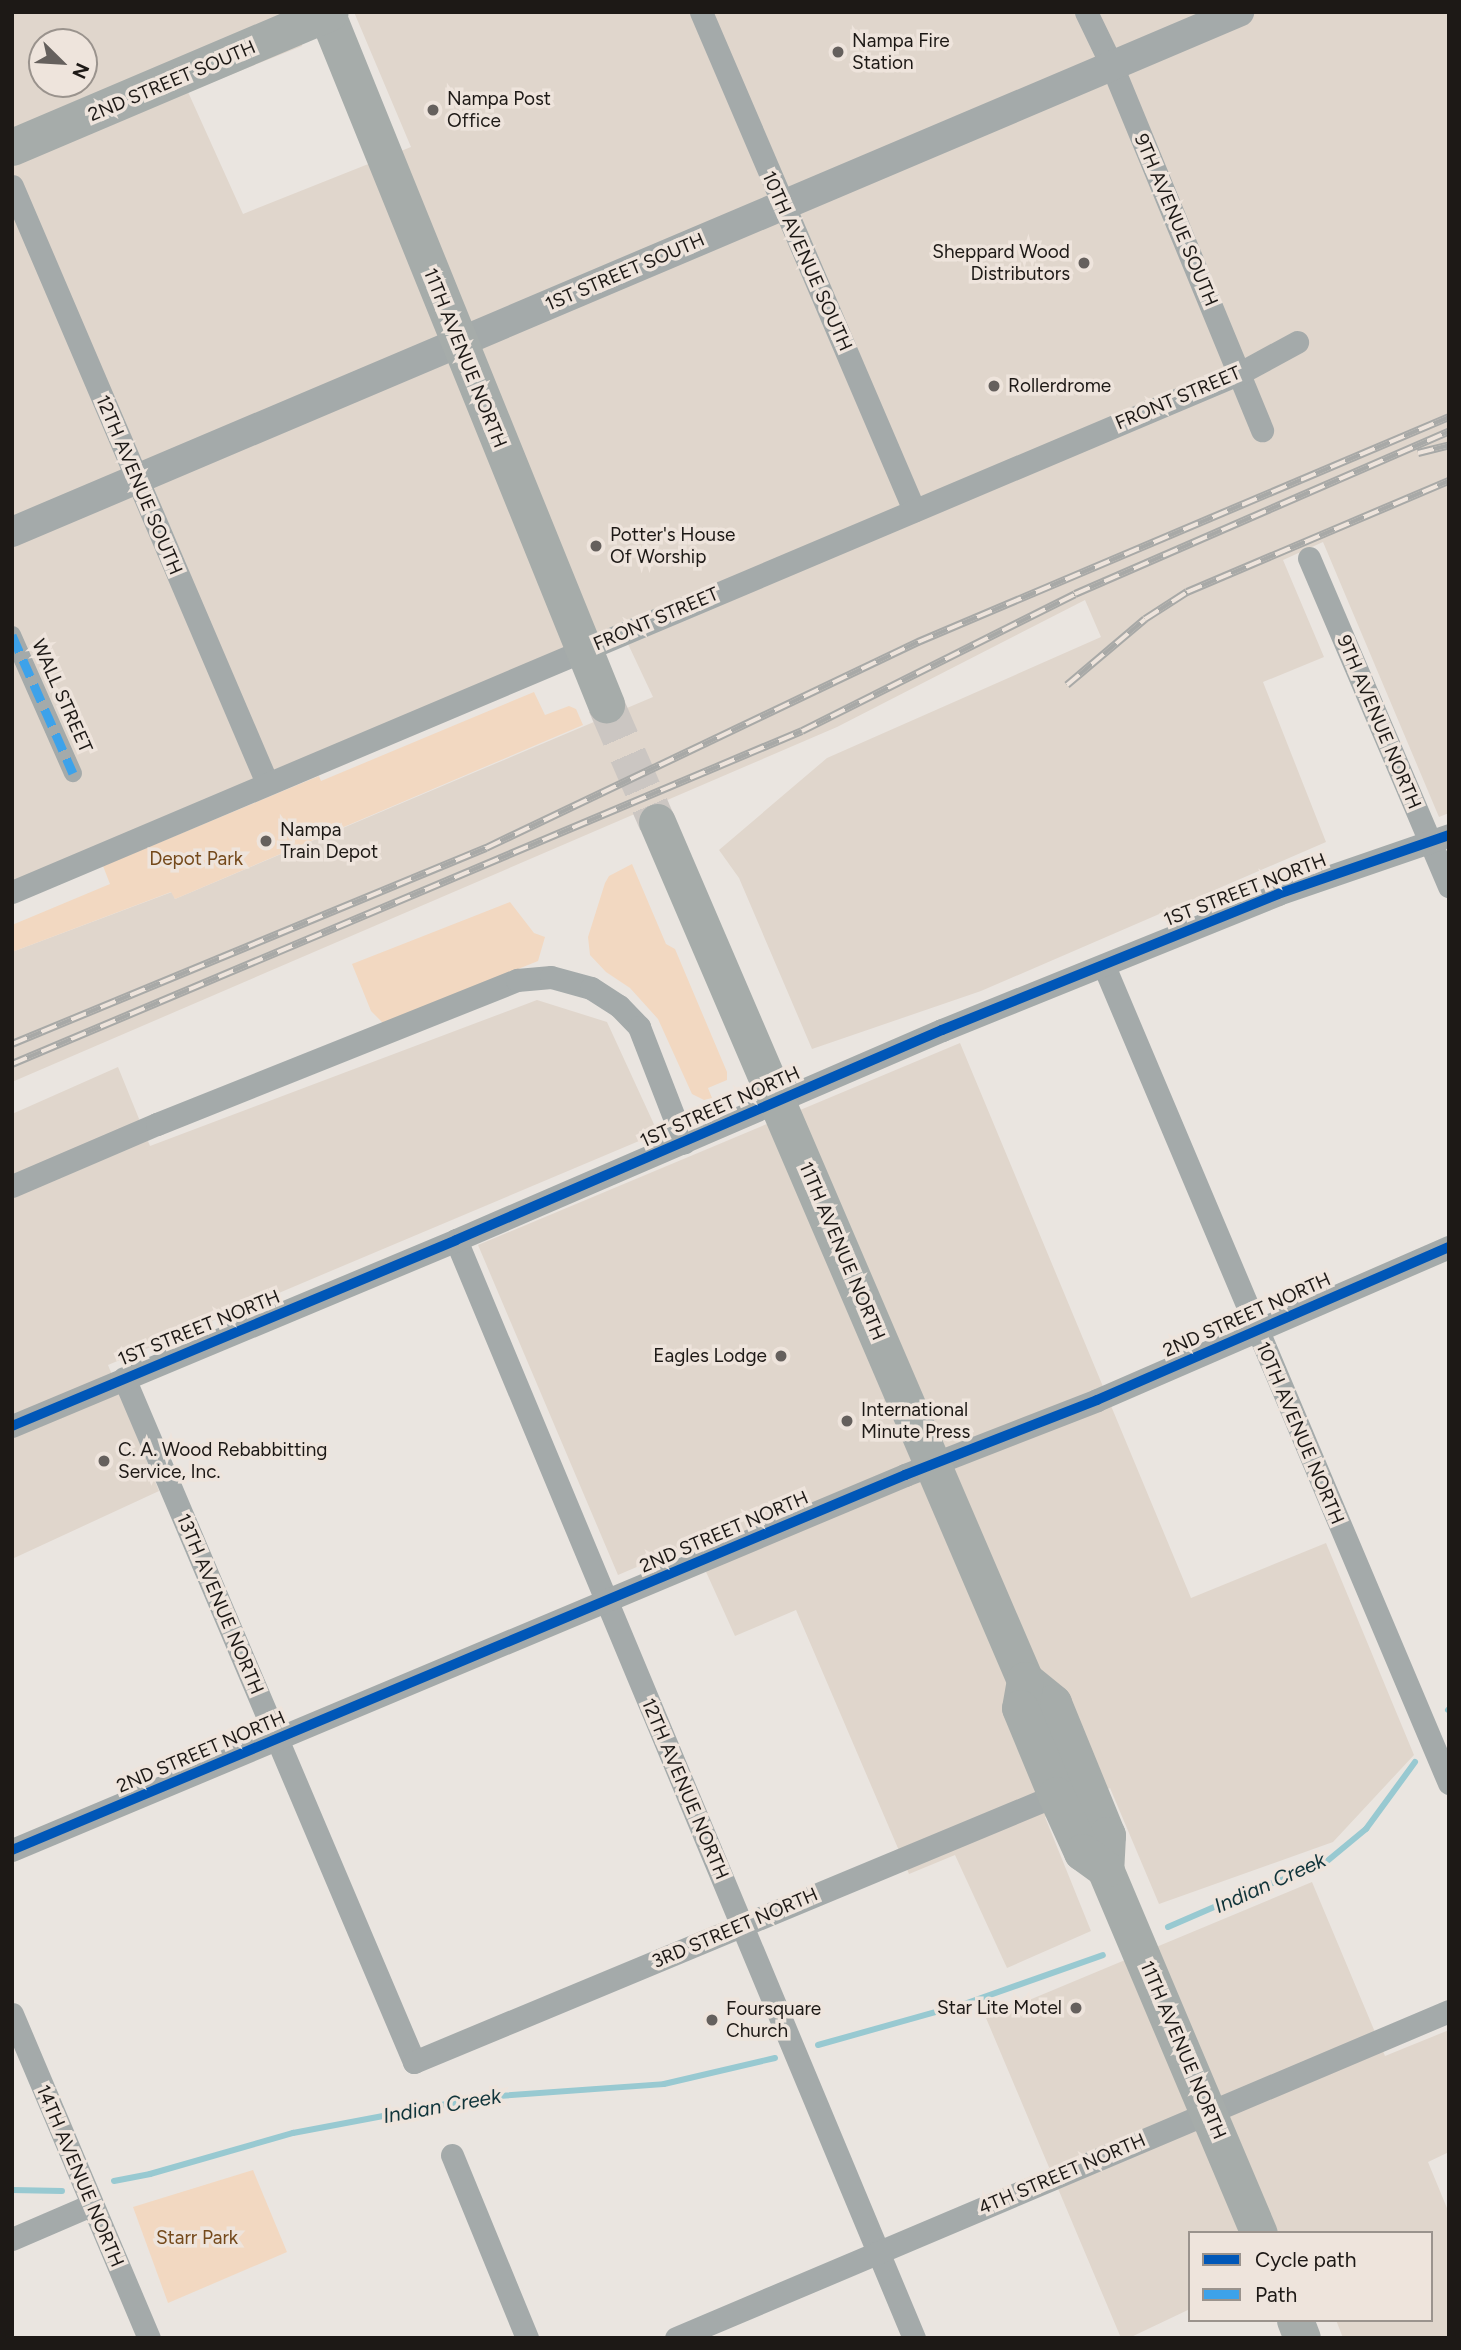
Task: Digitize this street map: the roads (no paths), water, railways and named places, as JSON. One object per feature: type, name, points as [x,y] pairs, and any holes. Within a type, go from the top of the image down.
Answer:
[{"type":"main road","name":"2ND STREET SOUTH","points":[[12,147],[328,13]]},
{"type":"main road","name":"11TH AVENUE NORTH","points":[[328,13],[606,704]]},
{"type":"main road","name":"11TH AVENUE NORTH","points":[[657,822],[1025,1679],[1053,1703],[1107,1835],[1105,1869],[1210,2110],[1258,2231]]},
{"type":"main road","name":"11TH AVENUE NORTH","points":[[1025,1679],[1020,1708],[1056,1795],[1082,1852],[1105,1869]]},
{"type":"street","name":"10TH AVENUE SOUTH","points":[[701,12],[914,510]]},
{"type":"street","name":"9TH AVENUE SOUTH","points":[[1086,12],[1112,66],[1262,430]]},
{"type":"street","name":"1ST STREET SOUTH","points":[[12,532],[1239,12]]},
{"type":"street","name":"12TH AVENUE SOUTH","points":[[12,186],[267,783]]},
{"type":"street","name":"FRONT STREET","points":[[12,892],[1240,373],[1297,342]]},
{"type":"street","name":"9TH AVENUE NORTH","points":[[1309,558],[1439,837],[1449,886]]},
{"type":"street","name":"WALL STREET","points":[[12,635],[72,773]]},
{"type":"street","name":"1ST STREET NORTH","points":[[12,1426],[684,1143],[777,1100],[1278,894],[1439,837]]},
{"type":"street","name":"10TH AVENUE NORTH","points":[[1104,966],[1449,1783]]},
{"type":"street","points":[[12,1186],[517,980],[551,977],[591,988],[619,1006],[639,1027],[684,1143]]},
{"type":"street","name":"12TH AVENUE NORTH","points":[[456,1240],[914,2338]]},
{"type":"street","name":"2ND STREET NORTH","points":[[12,1850],[933,1464],[1097,1400],[1449,1247]]},
{"type":"street","name":"13TH AVENUE NORTH","points":[[124,1378],[414,2062]]},
{"type":"street","name":"3RD STREET NORTH","points":[[414,2062],[1056,1795]]},
{"type":"street","name":"4TH STREET NORTH","points":[[676,2338],[1449,2011]]},
{"type":"street","name":"14TH AVENUE NORTH","points":[[12,2014],[149,2338]]},
{"type":"street","points":[[452,2155],[527,2338]]},
{"type":"street","points":[[12,2239],[91,2205]]},
{"type":"waterway","name":"Indian Creek","points":[[1168,1927],[1258,1888],[1320,1867],[1366,1829],[1415,1762]]},
{"type":"waterway","name":"Indian Creek","points":[[818,2045],[967,2003],[1103,1955]]},
{"type":"waterway","name":"Indian Creek","points":[[114,2181],[150,2174],[293,2133],[484,2097],[664,2084],[775,2058]]},
{"type":"waterway","name":"Indian Creek","points":[[12,2190],[62,2191]]},
{"type":"tunnel","points":[[606,704],[657,822]]},
{"type":"railway","points":[[12,1044],[486,848],[918,642],[1449,417]]},
{"type":"railway","points":[[12,1064],[802,731],[1075,594],[1449,431]]},
{"type":"railway","points":[[1418,453],[1449,445]]},
{"type":"railway","points":[[1067,685],[1145,619],[1187,592],[1449,481]]},
{"type":"place","name":"Nampa Fire Station","points":[[838,52]]},
{"type":"place","name":"Nampa Post Office","points":[[433,110]]},
{"type":"place","name":"Sheppard Wood Distributors","points":[[1084,263]]},
{"type":"place","name":"Rollerdrome","points":[[994,386]]},
{"type":"place","name":"Potter's House Of Worship","points":[[596,546]]},
{"type":"place","name":"Nampa Train Depot","points":[[266,841]]},
{"type":"place","name":"Eagles Lodge","points":[[781,1356]]},
{"type":"place","name":"International Minute Press","points":[[847,1421]]},
{"type":"place","name":"C. A. Wood Rebabbitting Service, Inc.","points":[[104,1461]]},
{"type":"place","name":"Star Lite Motel","points":[[1076,2008]]},
{"type":"place","name":"Foursquare Church","points":[[712,2020]]},
{"type":"park label","name":"Depot Park","points":[[196,859]]},
{"type":"park label","name":"Starr Park","points":[[197,2238]]}]
